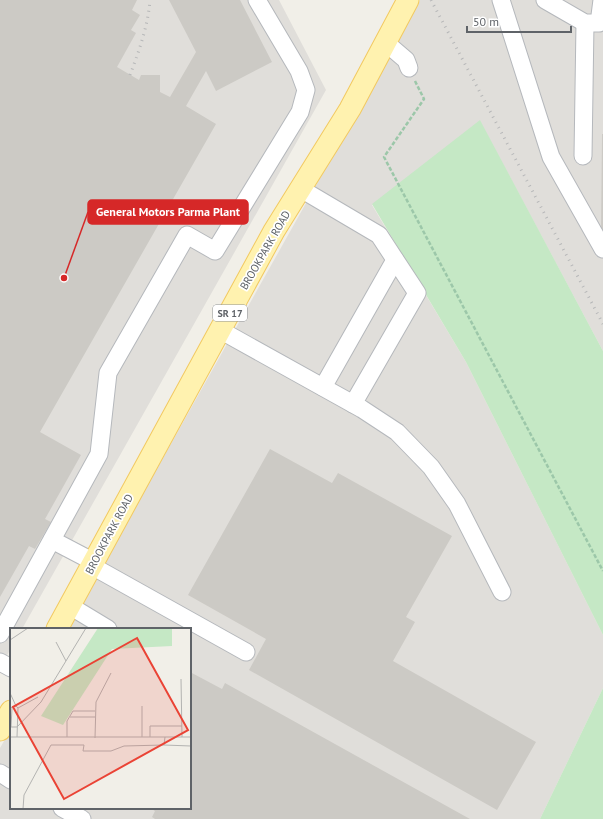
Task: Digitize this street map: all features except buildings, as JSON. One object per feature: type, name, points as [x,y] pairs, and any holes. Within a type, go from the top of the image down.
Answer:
[{"type":"main road","name":"BROOKPARK ROAD","points":[[58,628],[274,232],[350,109],[408,0]]},
{"type":"main road","points":[[0,730],[10,713]]},
{"type":"lane","points":[[0,634],[99,454],[108,373],[187,235],[214,251],[300,112],[306,90],[299,71],[257,0]]},
{"type":"lane","points":[[501,0],[551,157],[603,249]]},
{"type":"lane","points":[[545,0],[596,23]]},
{"type":"lane","points":[[583,156],[596,23],[602,0]]},
{"type":"lane","points":[[386,42],[406,60],[409,68]]},
{"type":"lane","points":[[301,189],[379,235],[417,293],[353,404]]},
{"type":"lane","points":[[323,387],[395,260]]},
{"type":"lane","points":[[220,330],[353,404],[397,432],[431,467],[457,504],[502,592]]},
{"type":"lane","points":[[52,540],[246,652]]},
{"type":"lane","points":[[70,606],[106,628]]},
{"type":"lane","points":[[0,662],[10,667]]},
{"type":"lane","points":[[0,773],[10,779]]},
{"type":"lane","points":[[64,809],[82,819]]},
{"type":"path","points":[[409,68],[424,98],[384,157],[603,571]]},
{"type":"shaded area","points":[[0,0],[279,0],[326,90],[23,628],[10,628],[10,650],[0,668]]},
{"type":"shaded area","points":[[420,0],[603,0],[603,351],[480,121],[372,205],[466,362],[603,635],[603,688],[540,819],[0,819],[0,748],[10,731],[10,809],[191,809],[191,628],[68,628]]},
{"type":"green space","points":[[480,120],[603,351],[603,635],[466,362],[372,204]]},
{"type":"green space","points":[[603,688],[603,819],[540,819]]},
{"type":"railway","points":[[130,75],[140,48],[150,0]]},
{"type":"railway","points":[[431,0],[603,324]]},
{"type":"place","name":"General Motors Parma Plant","points":[[64,278]]}]
